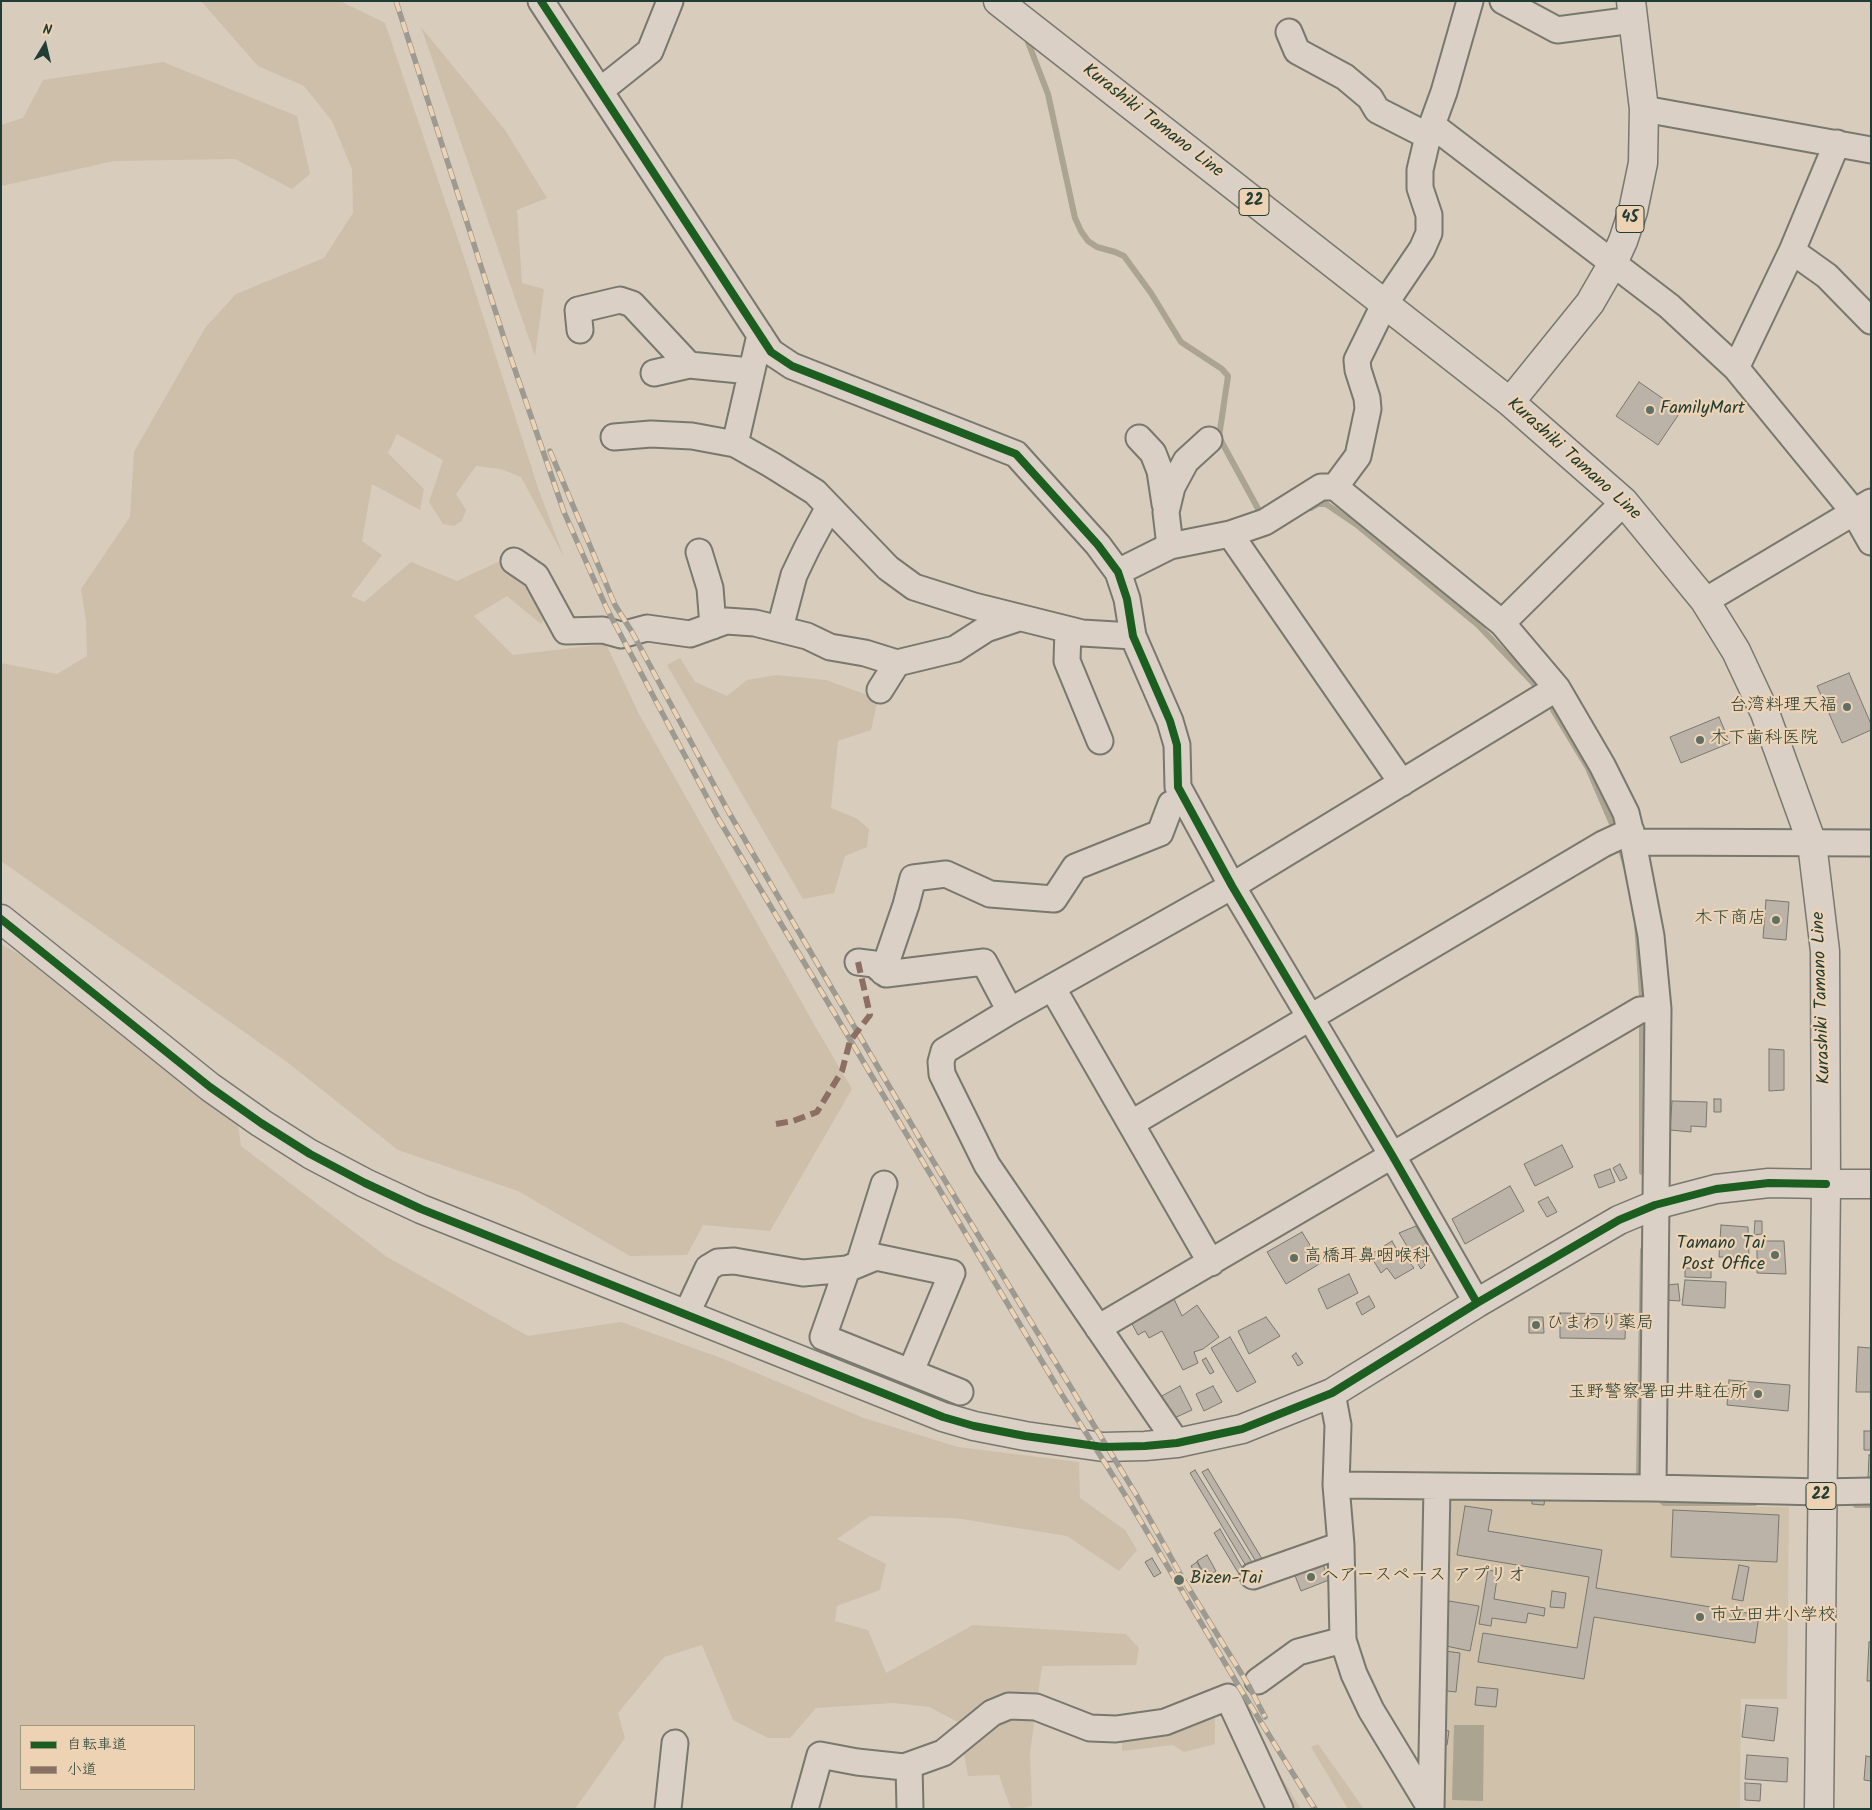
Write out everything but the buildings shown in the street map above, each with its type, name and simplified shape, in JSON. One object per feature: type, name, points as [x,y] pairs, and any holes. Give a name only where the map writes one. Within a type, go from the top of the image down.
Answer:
[{"type":"main road","name":"Kurashiki Tamano Line","points":[[1011,4],[1384,305],[1510,402],[1624,502],[1705,601],[1736,651],[1765,713],[1812,843],[1825,951],[1826,1184],[1818,1809]]},
{"type":"main road","name":"45","points":[[1510,402],[1590,303],[1613,263],[1623,241],[1643,163],[1644,109],[1632,11]]},
{"type":"main road","points":[[1,919],[210,1088],[261,1124],[310,1154],[365,1183],[421,1208],[943,1417],[974,1426],[1025,1436],[1103,1447],[1177,1443],[1242,1428],[1332,1393],[1477,1303],[1619,1220],[1655,1205],[1716,1189],[1769,1183],[1871,1184]]},
{"type":"street","points":[[541,1],[771,352],[792,366],[1016,454],[1098,545],[1118,572],[1127,599],[1133,636],[1170,721],[1177,746],[1178,787],[1232,886],[1392,1155],[1477,1303]]},
{"type":"street","points":[[601,90],[650,51],[670,1]]},
{"type":"street","points":[[1334,487],[1358,456],[1368,410],[1367,398],[1358,370],[1357,360],[1384,305],[1422,249],[1429,233],[1429,215],[1420,188],[1420,170],[1430,130],[1444,92],[1470,1]]},
{"type":"street","points":[[1503,1],[1557,30],[1632,11]]},
{"type":"street","points":[[1288,32],[1298,51],[1345,77],[1370,98],[1377,110],[1430,130],[1669,306],[1736,368],[1863,507],[1871,542]]},
{"type":"street","points":[[1644,109],[1871,150]]},
{"type":"street","points":[[1736,368],[1792,251],[1837,144]]},
{"type":"street","points":[[1792,251],[1827,276],[1871,321]]},
{"type":"street","points":[[580,330],[578,310],[620,300],[632,304],[689,365]]},
{"type":"street","points":[[734,444],[760,335]]},
{"type":"street","points":[[654,373],[689,365],[750,371]]},
{"type":"street","points":[[614,437],[651,434],[692,436],[734,444],[815,492],[888,568],[914,587],[974,606],[1068,630],[1082,633],[1133,636]]},
{"type":"street","points":[[1139,438],[1153,453],[1160,471],[1170,546]]},
{"type":"street","points":[[1166,512],[1172,487],[1186,461],[1209,440]]},
{"type":"street","points":[[1118,572],[1170,546],[1230,534],[1265,522],[1321,487],[1334,487],[1502,623],[1557,688],[1602,765],[1626,814],[1632,836],[1651,936],[1658,1009],[1652,1486]]},
{"type":"street","points":[[1502,623],[1624,502]]},
{"type":"street","points":[[780,628],[794,575],[829,507]]},
{"type":"street","points":[[1705,601],[1863,507]]},
{"type":"street","points":[[1230,534],[1402,783]]},
{"type":"street","points":[[700,552],[710,588],[713,626]]},
{"type":"street","points":[[514,562],[536,576],[566,631],[603,630],[621,635],[648,628],[690,634],[726,621],[755,623],[807,636],[830,647],[865,653],[897,664],[955,649],[986,629],[1019,618]]},
{"type":"street","points":[[1068,630],[1067,661],[1100,741]]},
{"type":"street","points":[[880,690],[897,664]]},
{"type":"street","points":[[1177,1443],[987,1165],[942,1074],[941,1062],[944,1051],[1010,1011],[1232,886],[1557,688]]},
{"type":"street","points":[[882,972],[906,905],[913,878],[946,874],[990,894],[1054,899],[1075,867],[1160,833],[1171,804],[1184,798]]},
{"type":"street","points":[[1132,1124],[1310,1016],[1603,844],[1632,836],[1812,843],[1871,843]]},
{"type":"street","points":[[858,962],[874,964],[886,974],[984,962],[1010,1011]]},
{"type":"street","points":[[1052,987],[1211,1263]]},
{"type":"street","points":[[1098,1328],[1640,1010],[1658,1009]]},
{"type":"street","points":[[884,1184],[853,1266],[823,1337],[960,1392]]},
{"type":"street","points":[[686,1315],[708,1268],[718,1262],[734,1261],[803,1273],[853,1266],[876,1257],[952,1273],[910,1371]]},
{"type":"street","points":[[1332,1393],[1338,1425],[1336,1485],[1341,1545],[1343,1640],[1354,1674],[1372,1710],[1431,1809]]},
{"type":"street","points":[[1336,1485],[1652,1486],[1821,1492],[1871,1491]]},
{"type":"street","points":[[1431,1809],[1437,1486]]},
{"type":"street","points":[[1253,1576],[1341,1545]]},
{"type":"street","points":[[1258,1681],[1298,1652],[1343,1640]]},
{"type":"street","points":[[805,1809],[820,1755],[857,1762],[904,1767],[943,1753],[992,1713],[1009,1706],[1036,1707],[1090,1728],[1116,1730],[1165,1722],[1228,1697],[1280,1809]]},
{"type":"street","points":[[668,1809],[675,1743]]},
{"type":"street","points":[[909,1766],[910,1809]]},
{"type":"shaded area","points":[[201,1],[340,1],[385,23],[466,263],[538,488],[564,557],[521,477],[501,469],[476,466],[456,494],[466,510],[462,521],[454,526],[443,524],[429,502],[443,460],[397,434],[388,453],[424,489],[420,510],[372,484],[362,541],[382,555],[351,596],[364,602],[411,562],[457,581],[498,562],[529,579],[546,616],[541,624],[507,596],[474,616],[513,655],[606,644],[639,714],[852,1089],[770,1231],[703,1225],[687,1255],[630,1256],[518,1191],[398,1150],[287,1062],[1,861],[1,663],[57,674],[87,656],[86,621],[81,589],[130,517],[134,452],[205,328],[236,294],[324,258],[353,213],[352,169],[332,121],[304,86],[258,66]]},
{"type":"shaded area","points":[[421,27],[505,130],[547,198],[517,210],[522,283],[544,289],[535,356]]},
{"type":"shaded area","points":[[163,62],[297,116],[310,174],[292,189],[235,159],[114,161],[1,186],[1,125],[23,118],[43,80]]},
{"type":"shaded area","points":[[680,658],[695,682],[727,696],[747,680],[776,675],[826,680],[878,699],[871,730],[838,741],[831,808],[856,818],[869,829],[867,847],[845,856],[834,893],[803,899],[667,665]]},
{"type":"shaded area","points":[[1,944],[47,969],[238,1124],[241,1146],[387,1257],[528,1336],[621,1322],[721,1358],[864,1418],[958,1447],[1079,1462],[1080,1498],[1125,1530],[1137,1550],[1119,1571],[1067,1536],[955,1518],[870,1516],[837,1539],[886,1564],[880,1590],[837,1606],[835,1621],[868,1630],[886,1673],[973,1625],[1126,1634],[1139,1648],[1136,1665],[1042,1666],[1030,1753],[1032,1806],[1011,1809],[999,1775],[968,1776],[958,1722],[929,1707],[893,1703],[816,1708],[790,1738],[768,1738],[733,1720],[702,1645],[664,1657],[618,1713],[625,1738],[575,1809],[1,1809]]},
{"type":"shaded area","points":[[1451,1493],[1652,1497],[1664,1506],[1789,1507],[1787,1699],[1741,1699],[1740,1809],[1439,1809],[1442,1503]]},
{"type":"shaded area","points":[[1215,1705],[1215,1744],[1184,1752],[1173,1745],[1122,1751],[1122,1735]]},
{"type":"shaded area","points":[[1454,1725],[1484,1725],[1483,1801],[1452,1800]]},
{"type":"shaded area","points":[[1253,1730],[1301,1809],[1287,1809]]},
{"type":"shaded area","points":[[1318,1744],[1364,1809],[1348,1809],[1311,1747]]},
{"type":"waterway","points":[[1028,42],[1048,94],[1075,218],[1081,231],[1088,241],[1097,247],[1124,256],[1151,293],[1181,342],[1222,369],[1228,376],[1219,437],[1262,516]]},
{"type":"waterway","points":[[1311,508],[1318,504],[1326,504],[1357,525],[1478,625],[1536,686]]},
{"type":"waterway","points":[[1553,710],[1588,768],[1616,833]]},
{"type":"waterway","points":[[1619,843],[1626,867]]},
{"type":"waterway","points":[[1637,923],[1642,996]]},
{"type":"waterway","points":[[1642,1024],[1642,1172]]},
{"type":"waterway","points":[[1643,1250],[1639,1474],[1645,1481]]},
{"type":"waterway","points":[[1656,1494],[1664,1503],[1755,1503]]},
{"type":"waterway","points":[[1856,1505],[1871,1505]]},
{"type":"railway","points":[[396,1],[504,338],[564,512],[607,609],[718,818],[1059,1390],[1127,1498],[1241,1690],[1315,1809]]},
{"type":"railway","points":[[550,451],[615,605],[632,632],[728,811],[930,1156],[1137,1496],[1183,1579],[1249,1686],[1265,1717]]},
{"type":"marked path","points":[[776,1124],[793,1121],[817,1112],[842,1071],[850,1041],[870,1015],[858,962]]},
{"type":"cycle path","points":[[541,1],[771,352],[792,366],[1016,454],[1098,545],[1118,572],[1127,599],[1133,636],[1170,721],[1177,745],[1178,787],[1232,886],[1392,1155],[1477,1303]]},
{"type":"cycle path","points":[[1,919],[210,1087],[261,1123],[310,1154],[365,1183],[421,1209],[943,1417],[974,1426],[1025,1436],[1103,1447],[1145,1446],[1177,1443],[1242,1429],[1332,1393],[1477,1303],[1619,1220],[1655,1205],[1716,1189],[1769,1183],[1826,1184]]},
{"type":"place","name":"FamilyMart","points":[[1650,410]]},
{"type":"place","name":"台湾料理天福","points":[[1847,707]]},
{"type":"place","name":"木下歯科医院","points":[[1700,740]]},
{"type":"place","name":"木下商店","points":[[1776,920]]},
{"type":"place","name":"Tamano Tai Post Office","points":[[1775,1255]]},
{"type":"place","name":"高橋耳鼻咽喉科","points":[[1294,1258]]},
{"type":"place","name":"ひまわり薬局","points":[[1536,1325]]},
{"type":"place","name":"玉野警察署田井駐在所","points":[[1758,1394]]},
{"type":"place","name":"ヘアースペース アプリオ","points":[[1311,1577]]},
{"type":"place","name":"Bizen-Tai","points":[[1179,1580]]},
{"type":"place","name":"市立田井小学校","points":[[1700,1617]]}]
